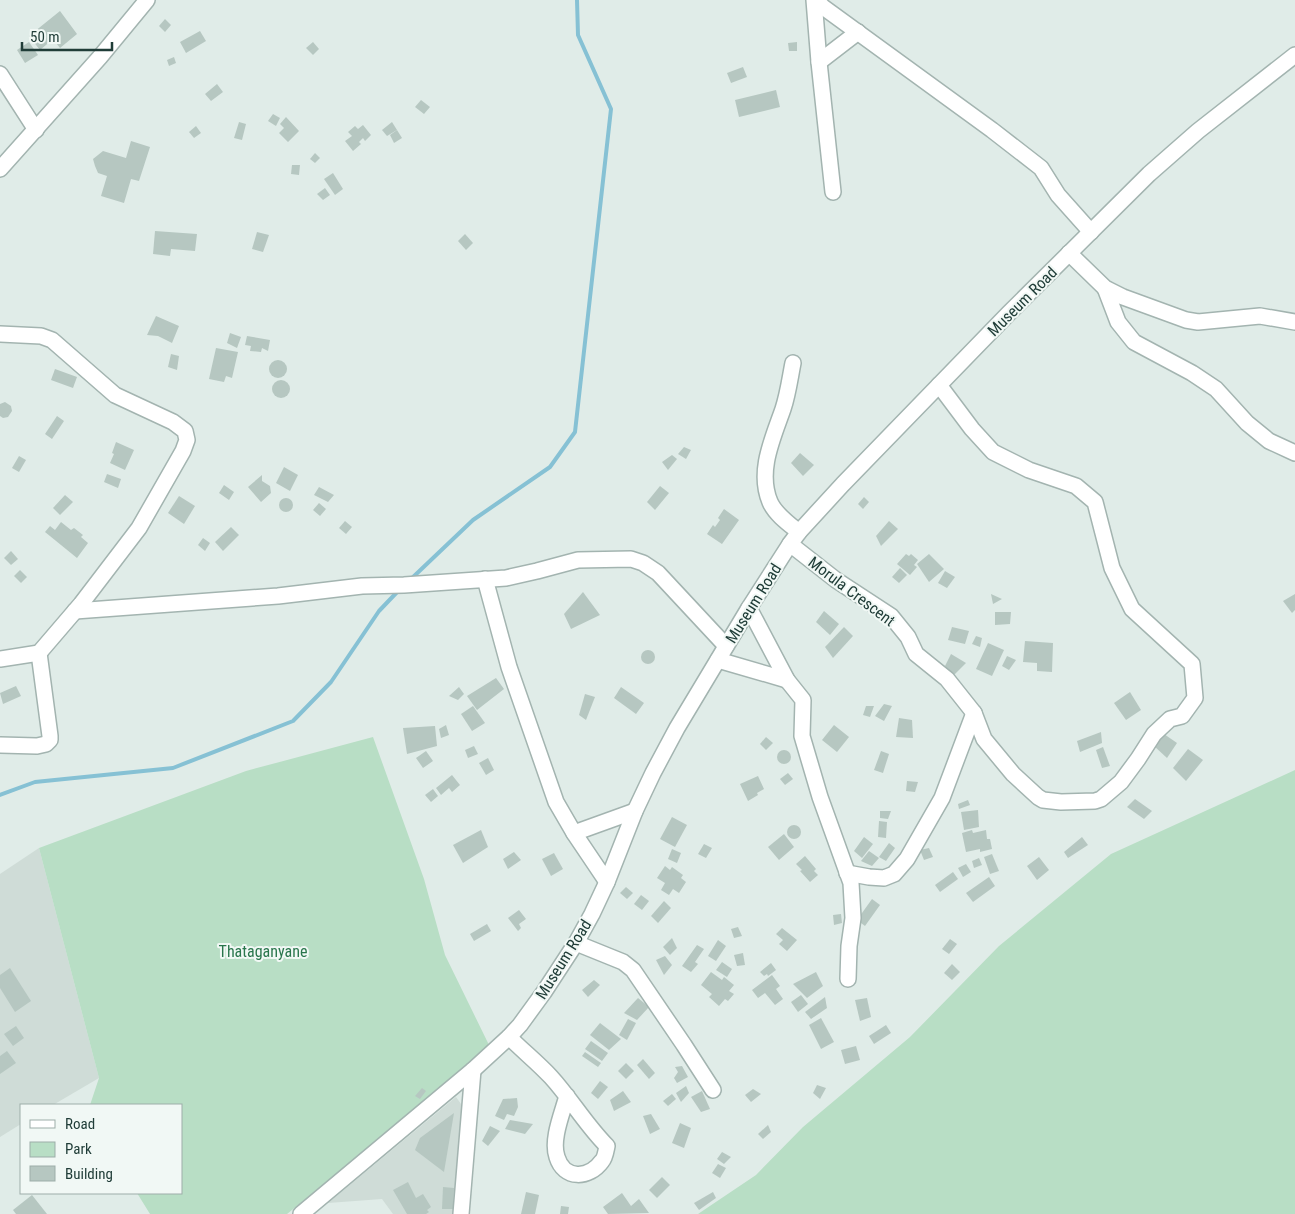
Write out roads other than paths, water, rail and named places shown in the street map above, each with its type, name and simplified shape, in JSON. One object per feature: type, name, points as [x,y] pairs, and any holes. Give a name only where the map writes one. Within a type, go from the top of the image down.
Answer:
[{"type":"street","points":[[0,169],[100,57],[147,0]]},
{"type":"street","points":[[815,0],[1041,168],[1058,195],[1091,232]]},
{"type":"street","points":[[815,0],[819,62],[833,192]]},
{"type":"street","points":[[819,62],[858,32]]},
{"type":"street","name":"Museum Road","points":[[301,1214],[473,1070],[520,1025],[576,943],[607,882],[653,773],[677,728],[749,608],[795,538],[843,484],[939,385],[1149,174],[1198,131],[1295,55]]},
{"type":"street","points":[[0,74],[36,130]]},
{"type":"street","points":[[1069,253],[1105,288],[1123,297],[1186,320],[1198,322],[1260,316],[1295,322]]},
{"type":"street","points":[[1105,288],[1118,322],[1134,342],[1192,373],[1216,389],[1247,423],[1269,441],[1295,453]]},
{"type":"street","points":[[0,334],[41,336],[52,340],[115,395],[173,422],[186,431],[187,440],[183,451],[139,528],[75,611],[39,653],[0,659]]},
{"type":"street","name":"Morula Crescent","points":[[794,364],[784,407],[771,442],[766,464],[766,490],[770,504],[783,519],[795,538],[836,580],[891,616],[908,637],[916,654],[947,679],[974,714],[984,739],[1013,774],[1038,797],[1043,800],[1061,802],[1095,801],[1101,799],[1121,782],[1154,734],[1170,719],[1182,716],[1195,698],[1192,664],[1132,609],[1112,568],[1095,502],[1076,486],[1029,470],[993,452],[972,429],[939,385]]},
{"type":"street","points":[[75,611],[278,596],[362,586],[404,586],[506,578],[578,560],[631,559],[643,563],[658,573],[726,646]]},
{"type":"street","points":[[485,579],[509,667],[556,802],[607,882]]},
{"type":"street","points":[[749,608],[787,680],[803,700],[802,736],[820,797],[851,883],[853,918],[849,946],[848,979]]},
{"type":"street","points":[[0,745],[37,746],[46,744],[50,740],[39,653]]},
{"type":"street","points":[[718,660],[787,680]]},
{"type":"street","points":[[847,873],[884,878],[894,874],[907,860],[942,798],[974,714]]},
{"type":"street","points":[[574,833],[636,811]]},
{"type":"street","points":[[576,943],[624,962],[633,970],[713,1090]]},
{"type":"street","points":[[508,1038],[551,1077],[567,1096],[594,1132],[607,1146],[604,1160],[590,1172],[576,1175],[563,1170],[556,1157],[554,1140],[567,1096]]},
{"type":"street","points":[[461,1214],[473,1070]]},
{"type":"waterway","points":[[411,579],[473,520],[550,467],[575,432],[611,109],[578,35],[577,0]]},
{"type":"waterway","points":[[0,795],[35,782],[173,768],[293,721],[331,682],[379,611],[400,589]]},
{"type":"park label","name":"Thataganyane","points":[[263,951]]}]
